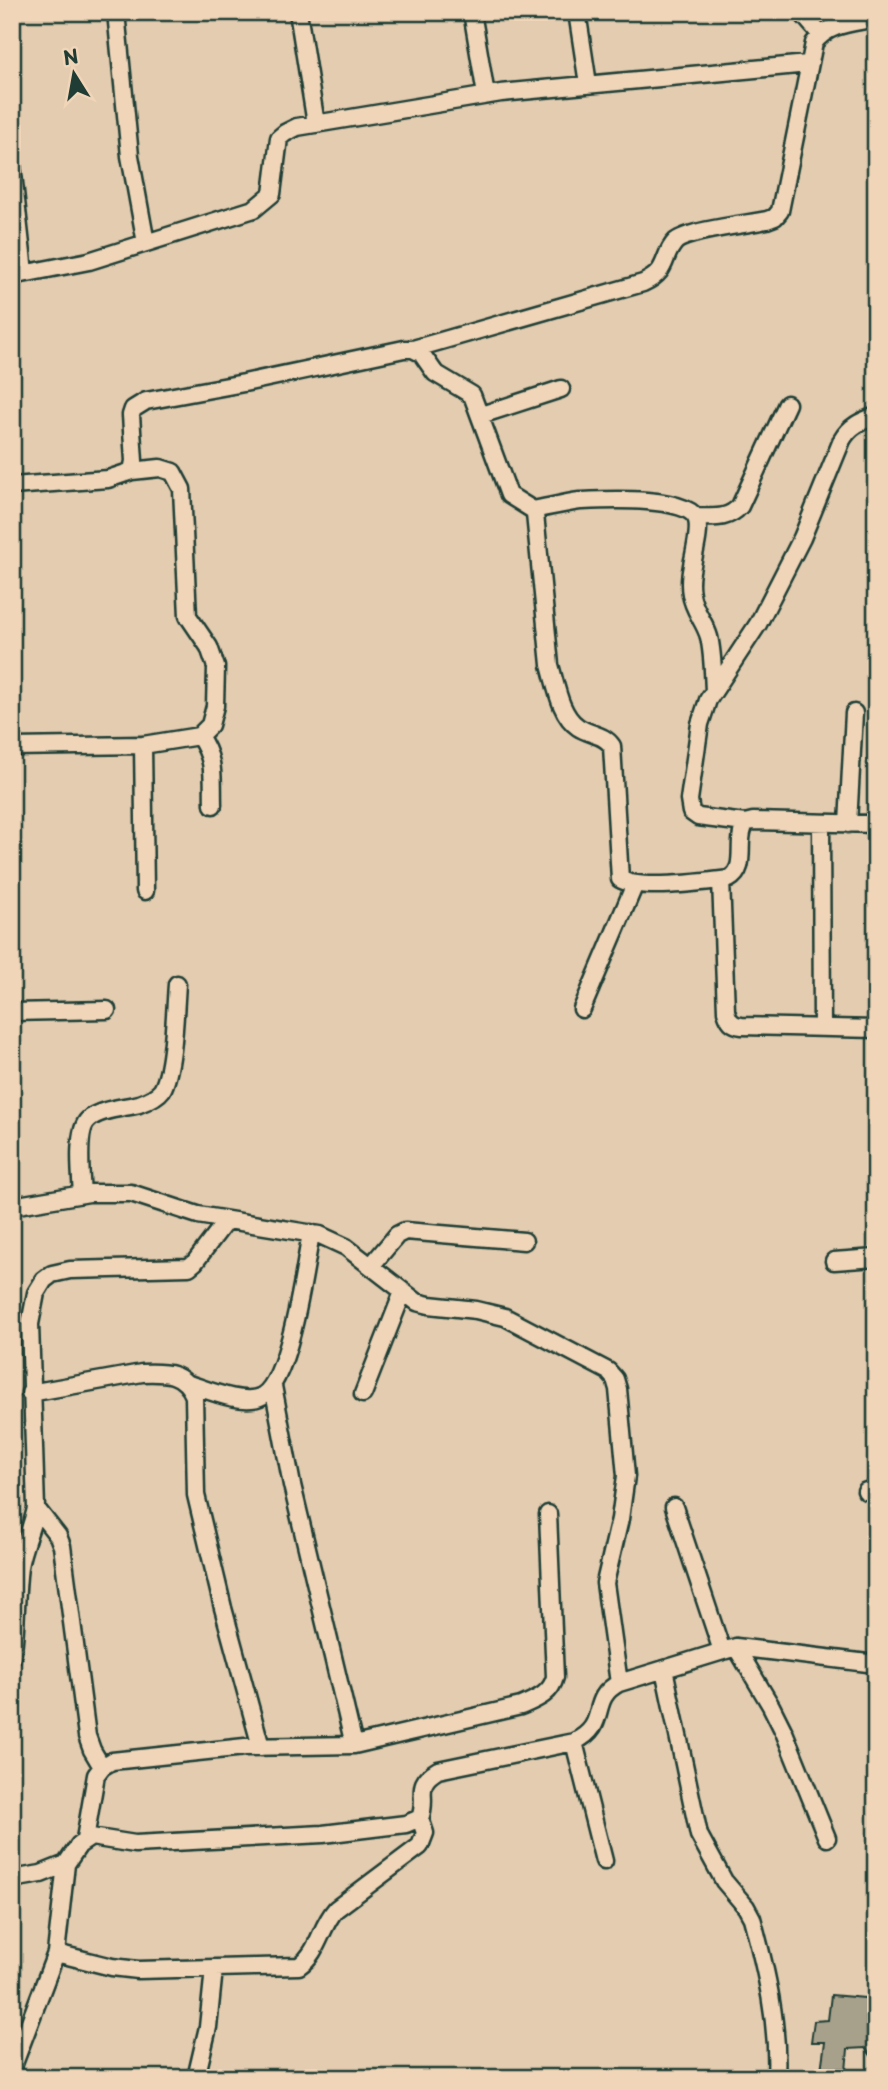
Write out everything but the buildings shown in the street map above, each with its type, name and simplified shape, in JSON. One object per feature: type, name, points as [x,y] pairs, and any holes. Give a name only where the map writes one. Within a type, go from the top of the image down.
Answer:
[{"type":"street","points":[[116,12],[130,156],[146,243]]},
{"type":"street","points":[[298,12],[316,124]]},
{"type":"street","points":[[472,12],[486,95]]},
{"type":"street","points":[[577,12],[588,84]]},
{"type":"street","points":[[801,12],[820,34]]},
{"type":"street","points":[[132,471],[134,461],[131,415],[133,410],[146,401],[413,349],[643,283],[662,270],[677,240],[690,234],[775,217],[780,211],[814,43],[820,34],[831,28],[876,18]]},
{"type":"street","points":[[12,165],[18,274],[89,261],[254,209],[272,194],[279,138],[285,132],[298,127],[486,95],[808,64]]},
{"type":"street","points":[[413,349],[421,353],[435,373],[472,395],[507,490],[525,505],[555,683],[569,720],[579,728],[607,739],[612,746],[620,879],[635,884],[721,880],[736,876],[740,867],[741,834],[745,823]]},
{"type":"street","points":[[481,415],[561,388]]},
{"type":"street","points":[[696,517],[724,517],[733,514],[740,506],[787,404]]},
{"type":"street","points":[[876,415],[848,430],[802,538],[758,624],[708,700],[700,724],[692,768],[689,809],[698,817],[745,823],[763,820],[876,824]]},
{"type":"street","points":[[12,485],[108,478],[132,471],[160,468],[173,472],[182,489],[188,616],[209,647],[216,667],[217,682],[210,725],[199,736],[143,745],[12,747]]},
{"type":"street","points":[[525,505],[637,501],[663,502],[690,510],[696,517],[698,527],[689,579],[694,609],[709,638],[714,691]]},
{"type":"street","points":[[848,824],[854,713]]},
{"type":"street","points":[[199,736],[209,751],[212,764],[213,805]]},
{"type":"street","points":[[143,745],[145,891]]},
{"type":"street","points":[[821,823],[822,1028]]},
{"type":"street","points":[[721,880],[726,1011],[734,1025],[876,1029]]},
{"type":"street","points":[[582,1009],[635,884]]},
{"type":"street","points":[[82,1194],[81,1142],[88,1120],[151,1099],[161,1091],[170,1053],[177,984]]},
{"type":"street","points":[[12,1012],[107,1010]]},
{"type":"street","points":[[12,1206],[82,1194],[131,1193],[198,1215],[311,1233],[346,1247],[417,1302],[505,1317],[608,1371],[615,1379],[618,1389],[626,1476],[620,1519],[605,1583],[619,1683]]},
{"type":"street","points":[[12,1657],[17,1554],[31,1532],[36,1508],[30,1393],[30,1324],[36,1293],[44,1280],[52,1274],[70,1269],[189,1267],[226,1221]]},
{"type":"street","points":[[372,1266],[397,1235],[405,1231],[524,1241]]},
{"type":"street","points":[[30,1393],[151,1373],[178,1377],[189,1384],[224,1395],[249,1399],[261,1396],[273,1386],[288,1351],[311,1233]]},
{"type":"street","points":[[834,1261],[876,1258]]},
{"type":"street","points":[[363,1394],[403,1292]]},
{"type":"street","points":[[189,1384],[194,1396],[196,1495],[261,1747]]},
{"type":"street","points":[[273,1386],[292,1485],[354,1745]]},
{"type":"street","points":[[674,1507],[729,1649],[771,1706],[827,1838]]},
{"type":"street","points":[[36,1508],[58,1536],[62,1546],[88,1736],[92,1750],[102,1767]]},
{"type":"street","points":[[12,2069],[56,1953],[66,1864],[85,1839],[96,1775],[102,1767],[112,1761],[134,1758],[261,1747],[354,1745],[521,1706],[538,1699],[552,1687],[555,1676],[548,1514]]},
{"type":"street","points":[[56,1953],[112,1967],[138,1970],[299,1966],[314,1952],[330,1916],[336,1909],[420,1846],[425,1832],[420,1818],[423,1811],[423,1784],[427,1776],[438,1770],[574,1742],[592,1730],[603,1697],[610,1688],[729,1649],[765,1649],[876,1664]]},
{"type":"street","points":[[664,1669],[699,1835],[724,1881],[752,1918],[775,2021],[776,2078]]},
{"type":"street","points":[[574,1742],[604,1861]]},
{"type":"street","points":[[85,1839],[99,1837],[135,1844],[323,1834],[406,1824],[420,1818]]},
{"type":"street","points":[[12,1879],[41,1874],[66,1864]]},
{"type":"street","points":[[196,2078],[208,2027],[214,1969]]}]
